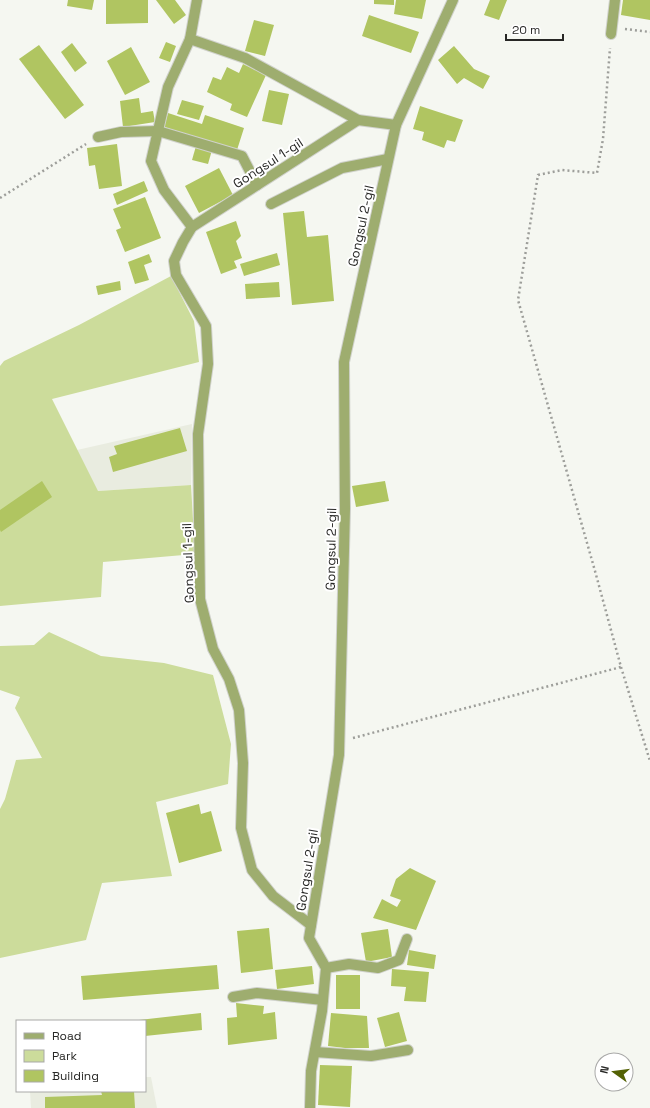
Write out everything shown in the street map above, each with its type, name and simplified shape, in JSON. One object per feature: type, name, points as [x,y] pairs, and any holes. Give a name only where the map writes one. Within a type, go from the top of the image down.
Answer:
[{"type":"street","points":[[192,227],[164,190],[151,161],[168,87],[190,39],[197,0]]},
{"type":"street","name":"Gongsul 2-gil","points":[[326,968],[308,938],[339,755],[345,510],[344,362],[396,125],[453,0]]},
{"type":"street","points":[[611,34],[614,0]]},
{"type":"street","points":[[190,39],[245,58],[358,120],[396,125]]},
{"type":"street","name":"Gongsul 1-gil","points":[[311,925],[273,896],[252,870],[241,828],[243,763],[239,710],[229,679],[213,648],[200,599],[198,434],[208,364],[206,326],[176,275],[174,261],[182,242],[192,227],[358,120]]},
{"type":"street","points":[[98,137],[121,132],[158,131],[242,156],[258,185]]},
{"type":"street","points":[[271,204],[342,168],[388,159]]},
{"type":"street","points":[[310,1108],[311,1071],[323,1000],[326,968],[349,964],[378,968],[399,960],[407,939]]},
{"type":"street","points":[[233,997],[257,994],[323,1000]]},
{"type":"street","points":[[315,1052],[371,1056],[408,1050]]},
{"type":"path","points":[[650,32],[621,28],[611,34],[603,139],[597,173],[562,170],[538,175],[518,300],[621,667],[650,761]]},
{"type":"path","points":[[0,198],[98,137]]},
{"type":"path","points":[[339,742],[621,667]]},
{"type":"shaded area","points":[[192,424],[191,485],[97,491],[77,450]]},
{"type":"shaded area","points":[[146,1077],[151,1077],[157,1108],[31,1108],[30,1092],[146,1092]]},
{"type":"green space","points":[[171,276],[194,321],[199,362],[52,399],[98,491],[191,485],[195,554],[103,562],[101,597],[0,606],[0,366],[4,361],[79,325]]},
{"type":"green space","points":[[49,632],[101,656],[164,663],[213,675],[231,744],[228,784],[156,802],[172,876],[102,883],[86,940],[0,958],[0,809],[5,799],[16,760],[42,758],[15,708],[20,697],[0,690],[0,646],[34,645]]},
{"type":"building","points":[[68,0],[94,0],[92,10],[67,6]]},
{"type":"building","points":[[106,0],[148,0],[148,23],[106,24]]},
{"type":"building","points":[[156,0],[175,0],[186,15],[174,24]]},
{"type":"building","points":[[374,0],[394,0],[394,5],[374,4]]},
{"type":"building","points":[[396,0],[426,0],[422,19],[394,14]]},
{"type":"building","points":[[490,0],[507,0],[499,20],[484,15]]},
{"type":"building","points":[[623,0],[650,0],[650,20],[621,15]]},
{"type":"building","points":[[369,15],[419,32],[411,53],[362,36]]},
{"type":"building","points":[[254,20],[274,25],[265,56],[245,51]]},
{"type":"building","points":[[166,42],[176,46],[170,62],[159,58]]},
{"type":"building","points":[[72,43],[87,63],[75,72],[61,52]]},
{"type":"building","points":[[39,45],[84,105],[65,119],[19,59]]},
{"type":"building","points":[[454,46],[474,69],[490,76],[483,89],[464,78],[457,84],[438,60]]},
{"type":"building","points":[[131,47],[150,82],[125,95],[107,61]]},
{"type":"building","points":[[243,64],[266,75],[247,117],[230,110],[232,104],[207,92],[213,77],[221,80],[227,67],[239,73]]},
{"type":"building","points":[[269,90],[289,94],[282,125],[262,121]]},
{"type":"building","points":[[139,98],[141,113],[153,111],[155,122],[123,127],[120,101]]},
{"type":"building","points":[[182,100],[204,106],[199,120],[177,114]]},
{"type":"building","points":[[420,106],[463,120],[455,142],[447,140],[444,148],[422,140],[424,132],[413,129]]},
{"type":"building","points":[[168,113],[202,124],[205,115],[244,128],[237,150],[164,127]]},
{"type":"building","points":[[117,144],[122,186],[99,189],[95,165],[89,166],[87,148]]},
{"type":"building","points":[[196,146],[212,150],[208,164],[192,160]]},
{"type":"building","points":[[219,168],[233,195],[199,213],[185,186]]},
{"type":"building","points":[[144,181],[148,191],[117,205],[113,194]]},
{"type":"building","points":[[145,197],[161,238],[125,252],[116,230],[121,228],[113,209]]},
{"type":"building","points":[[304,211],[307,237],[328,235],[334,301],[292,305],[283,213]]},
{"type":"building","points":[[236,221],[241,236],[236,241],[242,258],[234,261],[237,268],[221,274],[206,232]]},
{"type":"building","points":[[277,253],[280,265],[244,276],[240,264]]},
{"type":"building","points":[[149,254],[152,262],[144,265],[149,280],[135,284],[128,262]]},
{"type":"building","points":[[120,281],[121,290],[98,295],[96,286]]},
{"type":"building","points":[[279,282],[280,297],[246,299],[245,284]]},
{"type":"building","points":[[180,428],[187,451],[113,472],[109,457],[117,454],[114,446]]},
{"type":"building","points":[[42,481],[52,497],[1,532],[0,510]]},
{"type":"building","points":[[385,481],[389,501],[356,507],[352,486]]},
{"type":"building","points":[[199,804],[201,814],[211,811],[222,851],[179,863],[166,813]]},
{"type":"building","points":[[410,868],[436,881],[416,930],[373,918],[382,899],[397,907],[401,900],[390,896],[396,879]]},
{"type":"building","points":[[269,928],[273,969],[241,973],[237,931]]},
{"type":"building","points":[[388,929],[392,957],[366,962],[361,933]]},
{"type":"building","points":[[409,950],[436,955],[434,969],[407,965]]},
{"type":"building","points":[[217,965],[219,989],[83,1000],[81,976]]},
{"type":"building","points":[[312,966],[314,984],[277,989],[275,970]]},
{"type":"building","points":[[392,969],[429,972],[426,1002],[404,1001],[406,987],[391,986]]},
{"type":"building","points":[[336,975],[360,975],[360,1009],[336,1009]]},
{"type":"building","points":[[236,1003],[264,1006],[263,1014],[275,1012],[277,1039],[228,1045],[227,1018],[237,1017]]},
{"type":"building","points":[[399,1012],[407,1041],[385,1047],[377,1018]]},
{"type":"building","points":[[201,1013],[202,1030],[146,1036],[146,1020],[139,1020]]},
{"type":"building","points":[[331,1013],[367,1016],[369,1048],[328,1046]]},
{"type":"building","points":[[320,1065],[352,1066],[350,1107],[318,1105]]},
{"type":"building","points":[[101,1092],[134,1092],[135,1108],[45,1108],[45,1097],[102,1095]]}]
